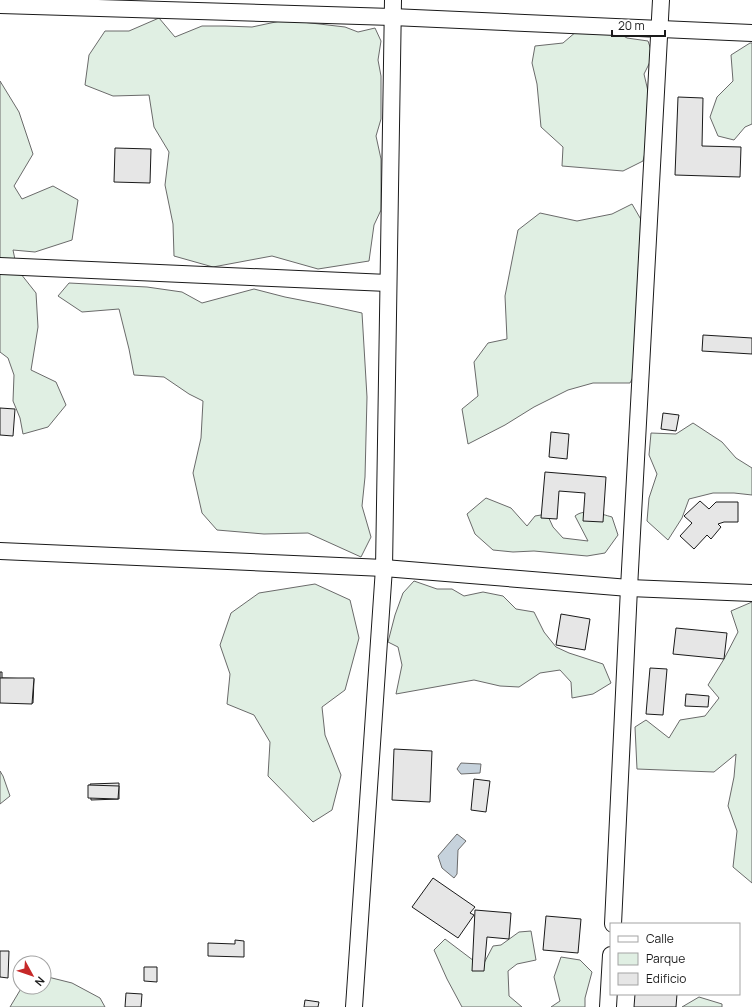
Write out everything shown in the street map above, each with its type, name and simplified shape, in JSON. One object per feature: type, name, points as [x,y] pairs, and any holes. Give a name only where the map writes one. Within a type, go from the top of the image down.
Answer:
[{"type":"street","points":[[354,1007],[384,568],[393,0]]},
{"type":"street","points":[[612,923],[661,0]]},
{"type":"street","points":[[0,5],[392,17],[752,33]]},
{"type":"street","points":[[0,266],[388,283]]},
{"type":"street","points":[[0,551],[384,568],[630,588],[752,593]]},
{"type":"street","points":[[608,1007],[610,972]]},
{"type":"green space","points":[[159,18],[175,37],[202,26],[252,27],[285,20],[345,27],[358,32],[375,28],[381,41],[378,60],[381,76],[381,119],[376,136],[381,159],[381,210],[374,225],[369,261],[318,269],[272,256],[213,267],[174,256],[173,224],[165,185],[169,152],[154,127],[149,95],[113,96],[85,85],[89,55],[105,31],[129,31]]},
{"type":"green space","points":[[584,25],[620,34],[627,38],[648,41],[653,56],[644,74],[654,117],[643,161],[623,171],[562,166],[563,147],[541,127],[537,84],[532,63],[535,46],[563,43]]},
{"type":"green space","points":[[752,43],[752,124],[745,127],[734,140],[718,136],[710,117],[717,97],[733,81],[731,55]]},
{"type":"green space","points":[[0,81],[19,112],[33,154],[14,186],[22,199],[53,186],[78,200],[72,240],[35,252],[13,250],[17,269],[36,293],[38,327],[31,370],[56,382],[66,405],[48,427],[23,434],[20,418],[13,401],[14,375],[8,358],[0,352]]},
{"type":"green space","points":[[632,204],[643,223],[644,356],[630,383],[593,383],[568,390],[468,444],[462,409],[478,396],[474,362],[488,343],[507,339],[505,296],[518,230],[540,213],[577,221],[612,214]]},
{"type":"green space","points":[[69,283],[147,287],[182,292],[202,303],[254,289],[362,313],[367,397],[365,477],[362,506],[371,537],[361,557],[308,533],[264,534],[217,530],[202,513],[193,473],[201,438],[203,401],[189,394],[164,377],[134,375],[119,309],[82,312],[58,296]]},
{"type":"green space","points":[[693,423],[722,442],[736,458],[752,468],[752,495],[713,493],[689,499],[682,518],[668,540],[647,521],[649,498],[657,474],[649,455],[651,433],[676,434]]},
{"type":"green space","points":[[486,498],[511,508],[527,526],[535,516],[547,514],[553,527],[563,538],[588,541],[575,516],[583,512],[598,513],[612,517],[618,535],[605,553],[587,556],[534,551],[513,552],[493,550],[475,534],[467,514]]},
{"type":"green space","points":[[414,581],[437,589],[452,589],[464,596],[483,592],[503,596],[516,609],[534,612],[544,632],[556,647],[569,653],[603,664],[611,683],[593,694],[572,698],[571,682],[560,670],[540,673],[519,687],[500,686],[474,680],[396,694],[402,665],[398,647],[388,642],[395,615],[403,593]]},
{"type":"green space","points":[[315,584],[350,600],[359,638],[345,690],[322,707],[325,735],[341,775],[332,810],[313,822],[268,776],[270,742],[254,715],[227,704],[230,674],[220,645],[231,613],[259,593]]},
{"type":"green space","points":[[752,602],[752,883],[733,867],[737,831],[728,806],[734,777],[736,754],[714,772],[637,769],[635,727],[646,720],[669,738],[680,720],[705,716],[719,698],[708,685],[738,632],[731,611]]},
{"type":"green space","points":[[0,771],[10,796],[0,804]]},
{"type":"green space","points":[[531,931],[536,960],[517,964],[508,971],[509,996],[522,1007],[462,1007],[434,950],[445,939],[482,967],[493,946],[501,945],[519,932]]},
{"type":"green space","points":[[561,957],[580,960],[592,972],[585,998],[585,1007],[551,1007],[560,1001],[554,977]]},
{"type":"green space","points":[[52,978],[72,983],[100,998],[105,1007],[10,1007],[17,995],[52,995]]},
{"type":"green space","points":[[699,997],[722,1004],[722,1007],[682,1007]]},
{"type":"shaded area","points":[[461,763],[481,764],[480,773],[461,774],[457,769]]},
{"type":"shaded area","points":[[457,834],[466,841],[458,850],[457,874],[454,878],[442,868],[438,856]]},
{"type":"building","points":[[678,97],[703,98],[702,146],[741,147],[740,177],[675,175]]},
{"type":"building","points":[[115,148],[151,149],[150,183],[114,182]]},
{"type":"building","points":[[703,335],[752,338],[752,354],[702,351]]},
{"type":"building","points":[[0,408],[15,409],[13,436],[0,435]]},
{"type":"building","points":[[663,413],[679,415],[676,431],[661,429]]},
{"type":"building","points":[[551,432],[569,434],[567,459],[549,457]]},
{"type":"building","points":[[545,472],[606,477],[603,522],[583,521],[585,493],[559,491],[557,519],[541,518]]},
{"type":"building","points":[[700,501],[709,509],[716,502],[738,502],[738,522],[724,522],[718,524],[721,527],[711,539],[707,535],[694,549],[680,536],[692,523],[684,516]]},
{"type":"building","points":[[561,614],[590,619],[585,650],[556,645]]},
{"type":"building","points":[[676,628],[727,633],[724,659],[673,654]]},
{"type":"building","points":[[650,668],[667,669],[663,715],[646,714]]},
{"type":"building","points":[[0,672],[2,672],[2,678],[34,679],[33,703],[0,702]]},
{"type":"building","points":[[0,678],[34,678],[32,704],[0,703]]},
{"type":"building","points":[[686,694],[709,696],[708,707],[685,706]]},
{"type":"building","points":[[394,749],[432,751],[430,802],[392,800]]},
{"type":"building","points":[[474,779],[490,781],[486,812],[471,810]]},
{"type":"building","points":[[119,783],[119,799],[91,800],[90,784]]},
{"type":"building","points":[[88,785],[119,786],[118,799],[88,798]]},
{"type":"building","points":[[433,878],[475,907],[470,913],[474,915],[458,938],[412,907]]},
{"type":"building","points":[[475,910],[511,913],[509,939],[487,937],[484,971],[472,971]]},
{"type":"building","points":[[546,916],[581,919],[578,953],[543,950]]},
{"type":"building","points":[[235,940],[244,941],[244,957],[208,956],[208,943],[235,944]]},
{"type":"building","points":[[0,951],[9,951],[8,978],[0,977]]},
{"type":"building","points":[[144,967],[157,967],[157,982],[144,981]]},
{"type":"building","points":[[126,993],[142,994],[141,1007],[125,1007]]},
{"type":"building","points":[[635,995],[677,995],[676,1007],[634,1007]]},
{"type":"building","points":[[305,1000],[319,1002],[318,1007],[304,1007]]}]
